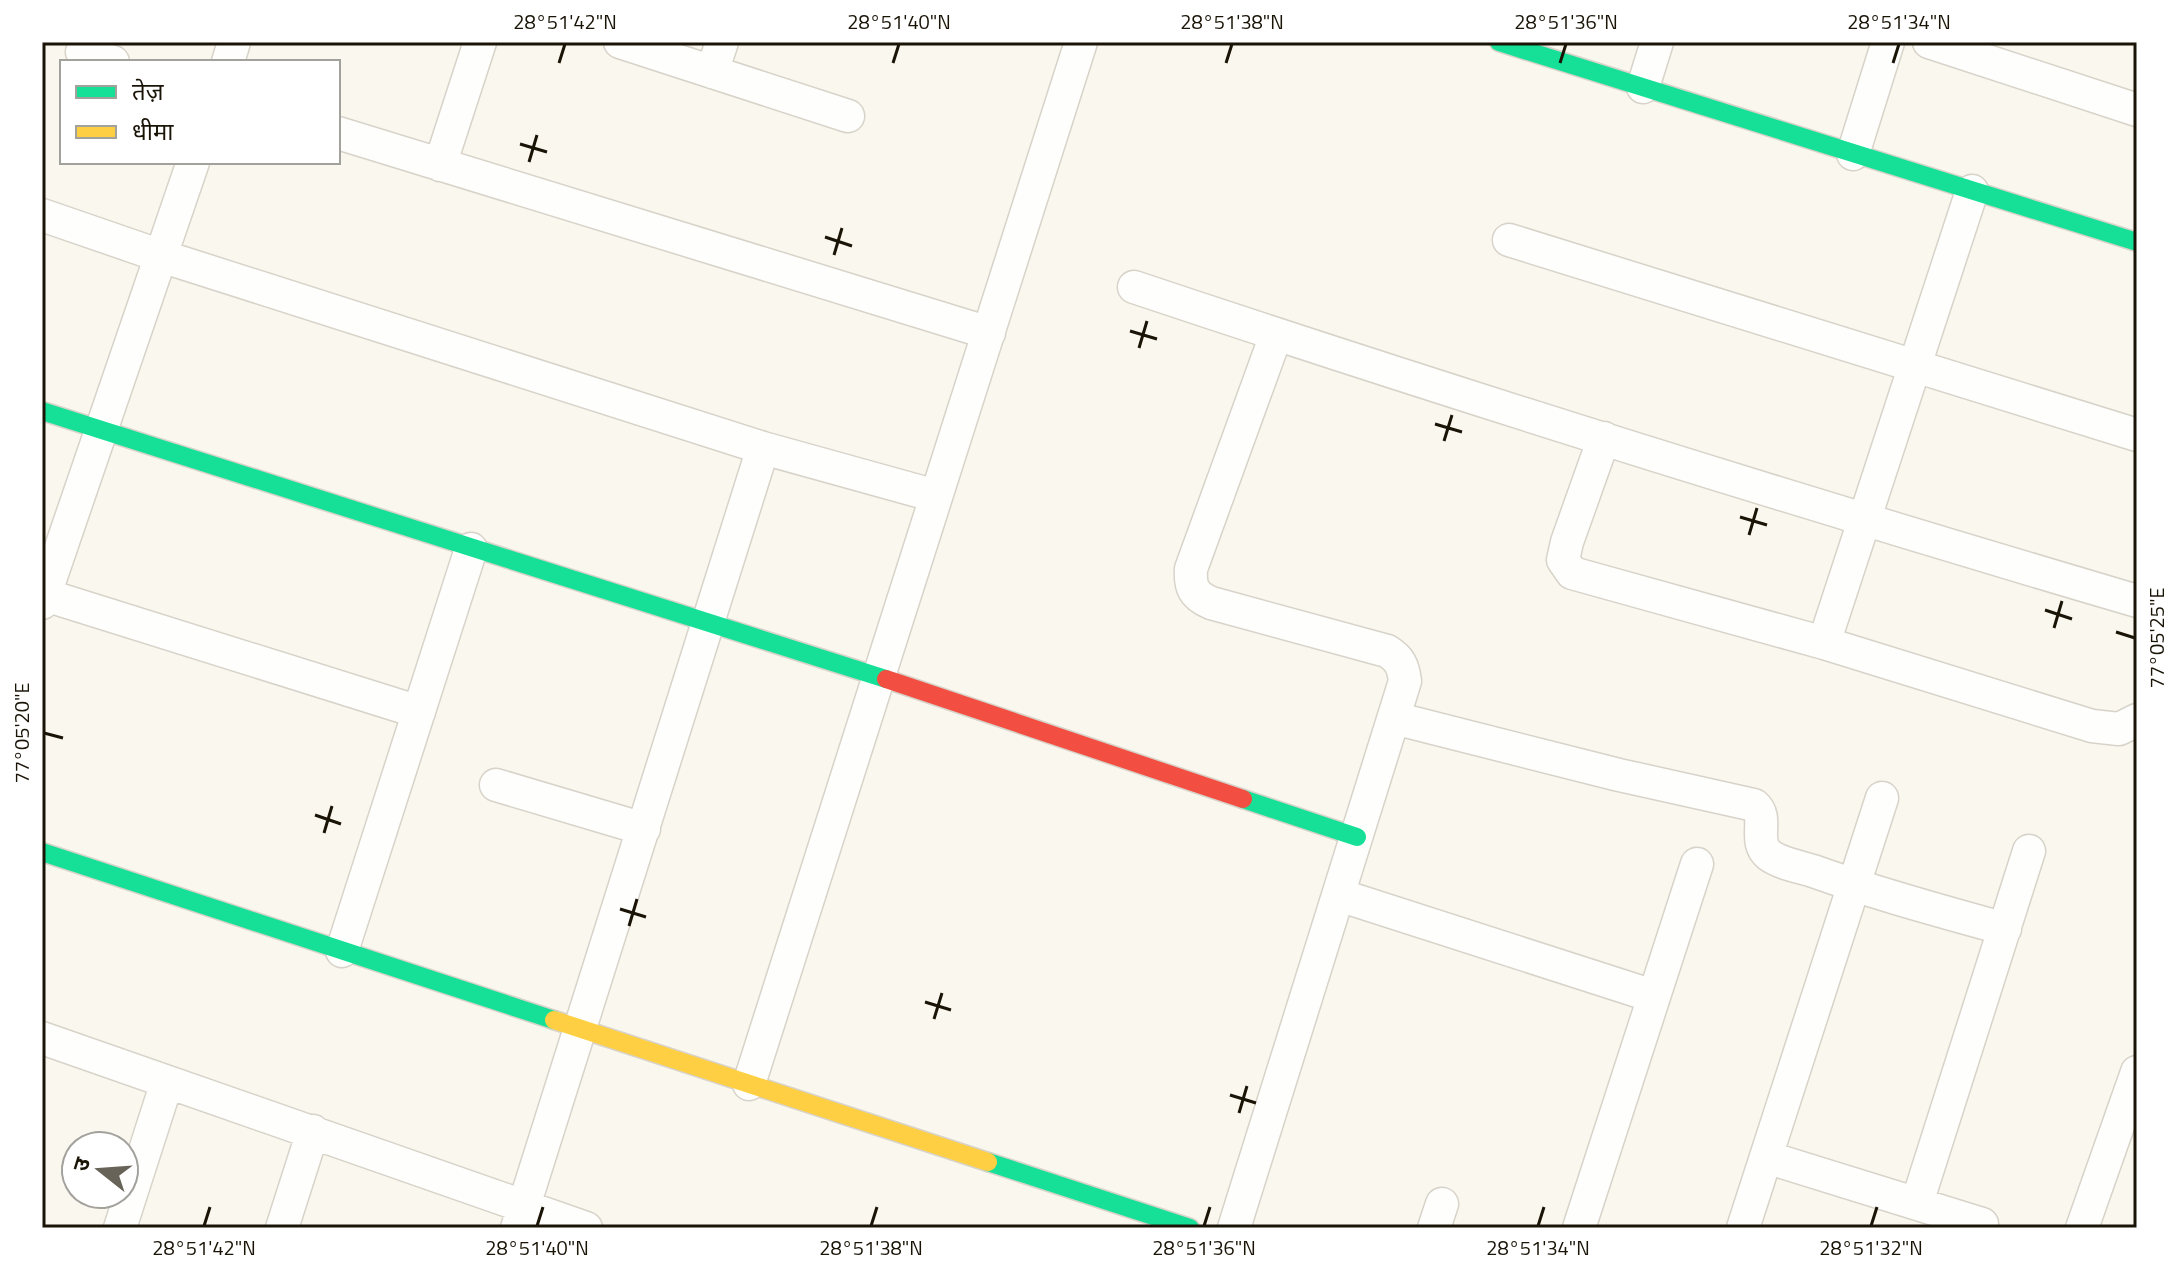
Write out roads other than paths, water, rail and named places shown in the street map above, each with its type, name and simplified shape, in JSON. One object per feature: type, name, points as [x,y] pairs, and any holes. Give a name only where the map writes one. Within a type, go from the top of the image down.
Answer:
[{"type":"street","points":[[440,165],[480,42]]},
{"type":"street","points":[[620,42],[848,116]]},
{"type":"street","points":[[712,72],[722,42]]},
{"type":"street","points":[[749,1084],[1081,42]]},
{"type":"street","points":[[1499,42],[2137,242]]},
{"type":"street","points":[[1643,87],[1657,42]]},
{"type":"street","points":[[1853,154],[1888,42]]},
{"type":"street","points":[[1929,42],[2137,110]]},
{"type":"street","points":[[82,52],[107,60]]},
{"type":"street","points":[[340,134],[989,333]]},
{"type":"street","points":[[192,164],[43,597],[419,712]]},
{"type":"street","points":[[1824,643],[1972,191]]},
{"type":"street","points":[[42,215],[161,256],[763,448],[936,496]]},
{"type":"street","points":[[1509,240],[2137,435]]},
{"type":"street","points":[[1134,287],[1276,335],[1866,521],[2137,601]]},
{"type":"street","points":[[1234,1228],[1405,681],[1403,667],[1387,651],[1211,603],[1197,597],[1190,585],[1191,569],[1276,335]]},
{"type":"street","points":[[42,411],[879,677],[1357,837]]},
{"type":"street","points":[[1604,438],[1567,542],[1563,560],[1572,573],[1824,643],[2092,726],[2119,729],[2137,720]]},
{"type":"street","points":[[521,1217],[763,448]]},
{"type":"street","points":[[342,951],[471,549]]},
{"type":"street","points":[[1394,718],[1619,775],[1754,805],[1762,816],[1760,840],[1769,855],[1853,886],[2005,929]]},
{"type":"street","points":[[496,785],[644,829]]},
{"type":"street","points":[[1743,1228],[1882,798]]},
{"type":"street","points":[[1917,1203],[2029,851]]},
{"type":"street","points":[[42,852],[1190,1228]]},
{"type":"street","points":[[1579,1228],[1697,864]]},
{"type":"street","points":[[1339,895],[1653,996]]},
{"type":"street","points":[[42,1038],[313,1131],[521,1217],[586,1228]]},
{"type":"street","points":[[2082,1228],[2137,1072]]},
{"type":"street","points":[[120,1228],[167,1082]]},
{"type":"street","points":[[282,1228],[313,1131]]},
{"type":"street","points":[[1766,1157],[1982,1224]]}]
